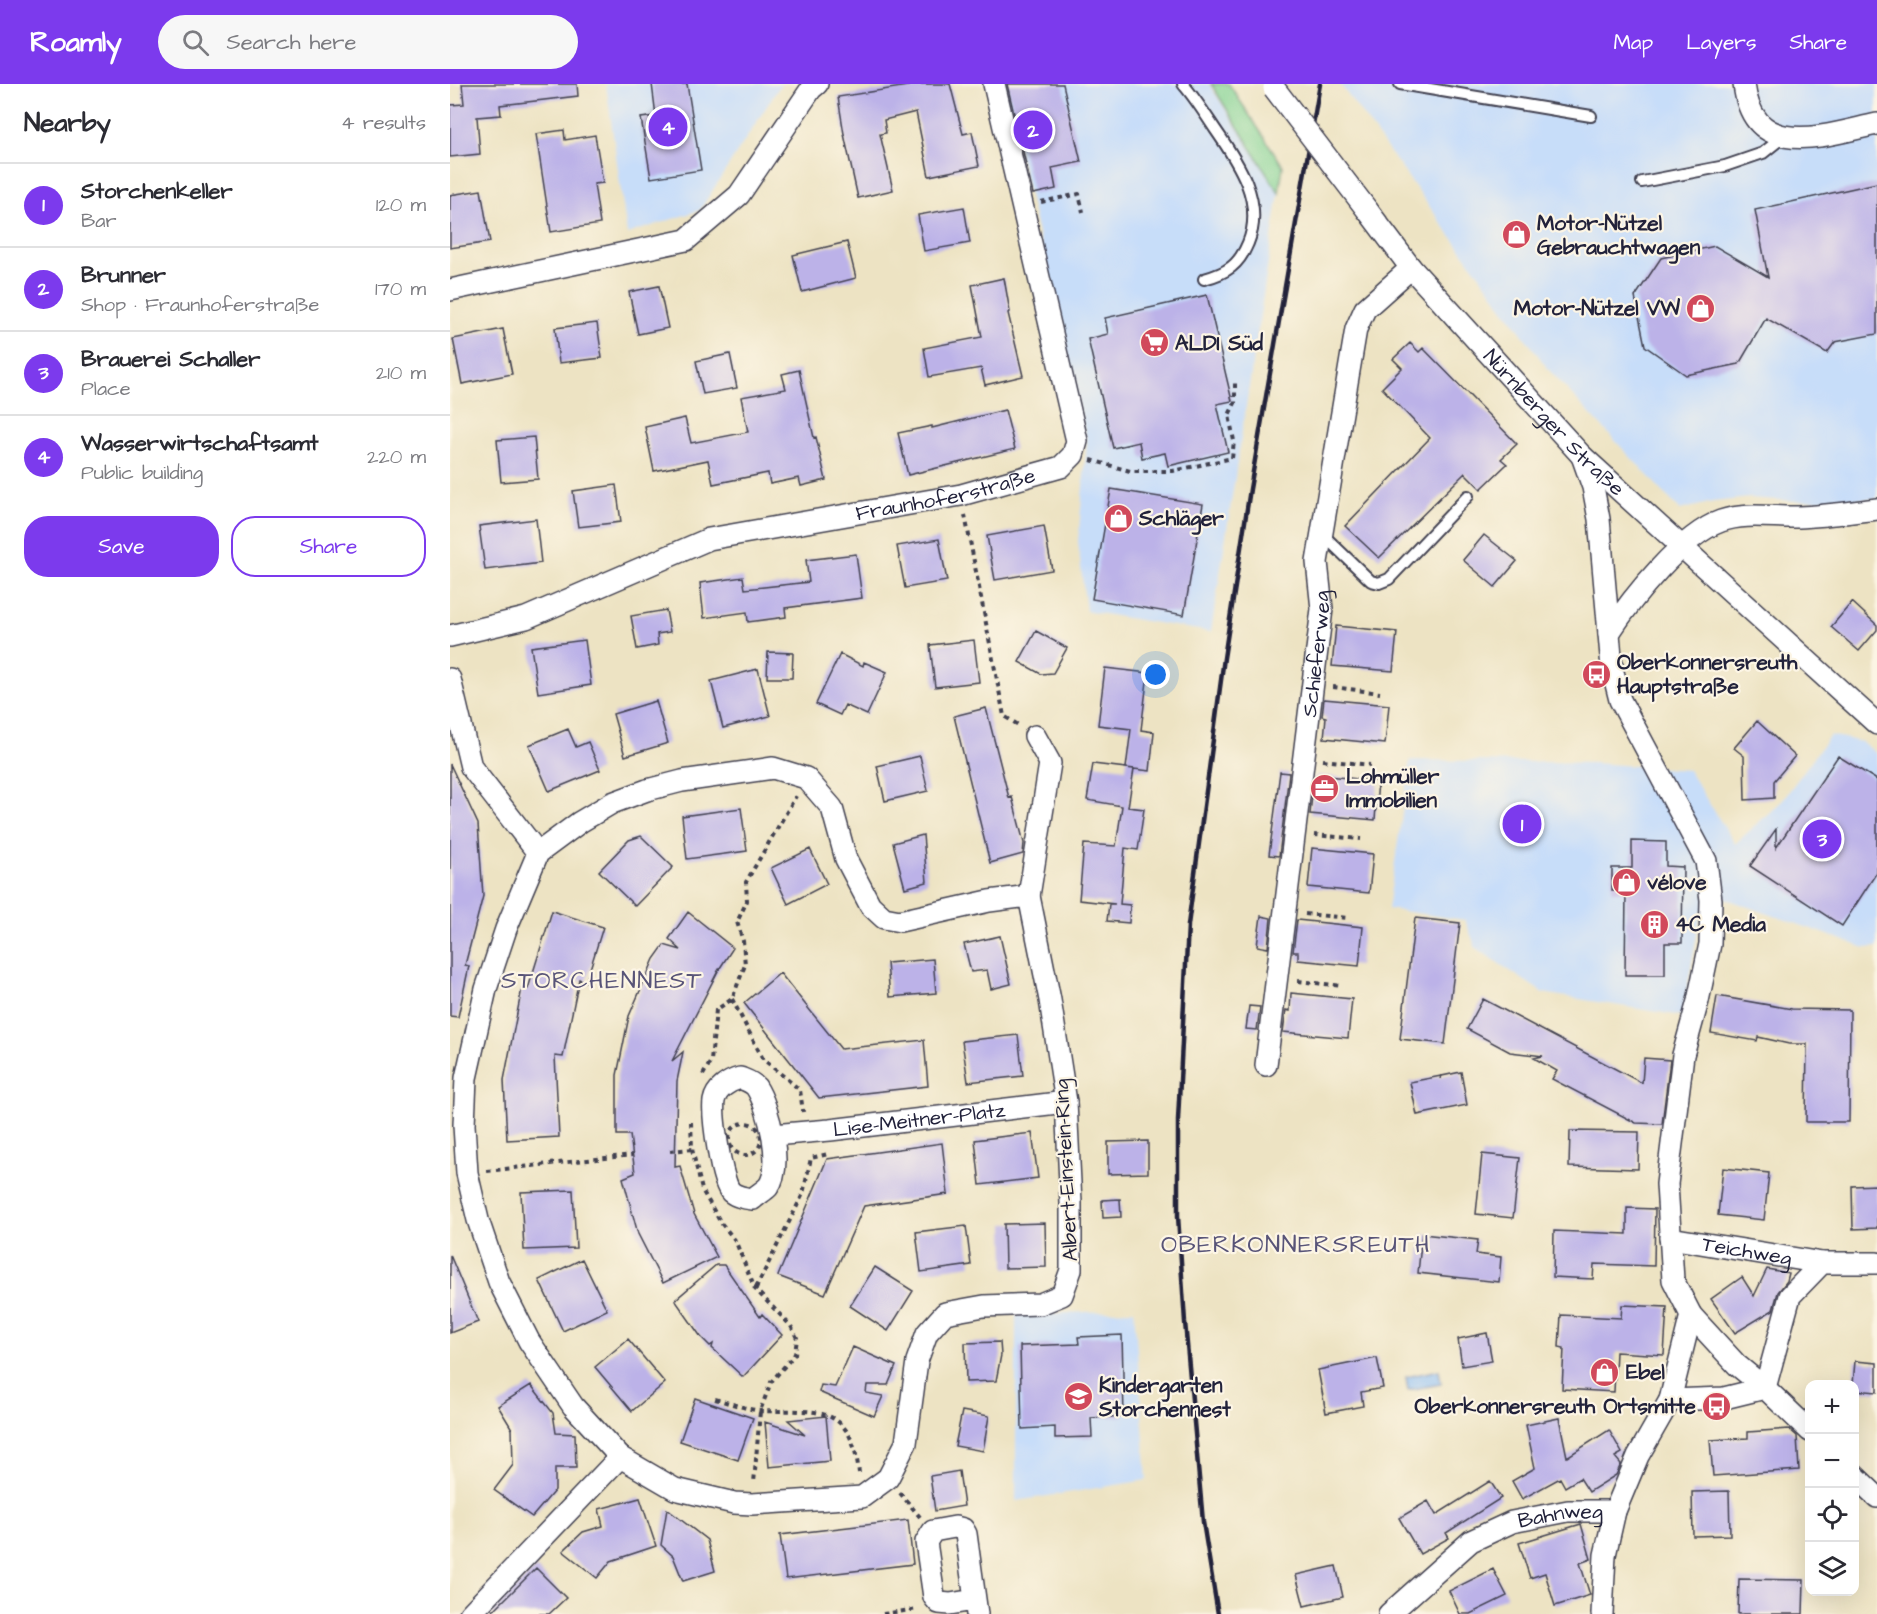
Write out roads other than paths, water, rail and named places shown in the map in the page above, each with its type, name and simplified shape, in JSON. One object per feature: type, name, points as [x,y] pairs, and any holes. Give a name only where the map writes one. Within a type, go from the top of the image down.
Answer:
[{"type":"street","points":[[450,290],[686,240],[739,195],[811,89],[817,84]]},
{"type":"street","name":"Fraunhoferstraße","points":[[450,636],[526,618],[708,538],[961,495],[1061,467],[1073,455],[1077,441],[994,84]]},
{"type":"street","points":[[1744,84],[1746,98],[1752,112],[1770,131],[1783,137],[1817,136],[1877,124]]},
{"type":"street","name":"Nürnberger Straße","points":[[1273,86],[1411,268],[1582,456],[1877,724]]},
{"type":"street","name":"Schieferweg","points":[[1266,1065],[1322,609],[1317,562],[1356,329],[1365,309],[1411,268]]},
{"type":"street","points":[[1582,456],[1593,487],[1599,519],[1612,668],[1620,700],[1706,861],[1711,900],[1710,944],[1698,1001],[1683,1055],[1667,1184],[1673,1280],[1691,1314],[1737,1365],[1765,1388],[1805,1427]]},
{"type":"street","points":[[1609,633],[1646,582],[1682,548],[1710,526],[1740,517],[1800,517],[1877,509]]},
{"type":"street","points":[[450,679],[471,767],[538,853]]},
{"type":"street","name":"Albert-Einstein-Ring","points":[[620,1457],[675,1490],[734,1503],[752,1504],[862,1497],[888,1478],[906,1443],[917,1361],[927,1333],[945,1313],[984,1306],[1041,1304],[1062,1295],[1071,1270],[1071,1203],[1066,1101],[1050,1000],[1029,896],[1050,763],[1035,736]]},
{"type":"street","points":[[470,1614],[620,1457],[573,1406],[529,1341],[499,1282],[478,1220],[459,1174],[466,1078],[486,989],[506,929],[538,853],[580,822],[604,808],[647,790],[682,781],[773,768],[806,778],[832,808],[846,859],[870,905],[884,918],[900,921],[988,901],[1029,896]]},
{"type":"street","points":[[740,1077],[754,1085],[768,1112],[773,1135],[774,1159],[769,1186],[753,1199],[743,1198],[730,1191],[724,1174],[715,1125],[714,1100],[730,1080],[740,1077]]},
{"type":"street","name":"Lise-Meitner-Platz","points":[[773,1135],[1066,1101]]},
{"type":"street","name":"Teichweg","points":[[1670,1238],[1822,1263],[1877,1263]]},
{"type":"street","name":"Teichweg","points":[[1765,1388],[1790,1296],[1822,1263]]},
{"type":"street","name":"Bahnweg","points":[[1389,1614],[1471,1541],[1512,1522],[1568,1510],[1615,1511],[1638,1456],[1670,1400],[1691,1314]]},
{"type":"street","points":[[1670,1400],[1724,1398],[1765,1388]]},
{"type":"street","points":[[1859,1480],[1877,1497]]},
{"type":"street","points":[[1602,1614],[1605,1555],[1615,1511]]},
{"type":"street","points":[[955,1527],[963,1529],[966,1534],[975,1607],[939,1603],[934,1597],[926,1542],[933,1531],[955,1527]]},
{"type":"lane","points":[[1183,84],[1238,162],[1248,186],[1254,216],[1250,240],[1237,264],[1226,272],[1204,279]]},
{"type":"lane","points":[[1400,84],[1591,116]]},
{"type":"lane","points":[[1642,182],[1725,166],[1763,153],[1783,137]]},
{"type":"lane","points":[[1322,534],[1371,581],[1379,583],[1389,579],[1468,496]]},
{"type":"water","points":[[1439,1370],[1441,1384],[1408,1390],[1406,1377]]},
{"type":"railway","points":[[1218,1614],[1203,1522],[1178,1216],[1178,1120],[1188,925],[1224,658],[1250,489],[1320,84]]},
{"type":"place","name":"Wasserwirtschaftsamt","points":[[668,127]]},
{"type":"place","name":"Brunner","points":[[1033,130]]},
{"type":"place","name":"Motor-Nützel Gebrauchtwagen","points":[[1516,235]]},
{"type":"place","name":"Motor-Nützel VW","points":[[1701,308]]},
{"type":"place","name":"ALDI Süd","points":[[1154,343]]},
{"type":"place","name":"Schläger","points":[[1118,518]]},
{"type":"place","name":"Oberkonnersreuth Hauptstraße","points":[[1596,674]]},
{"type":"place","name":"Lohmüller Immobilien","points":[[1325,788]]},
{"type":"place","name":"Storchenkeller","points":[[1522,824]]},
{"type":"place","name":"Brauerei Schaller","points":[[1822,839]]},
{"type":"place","name":"vélove","points":[[1626,882]]},
{"type":"place","name":"4C Media","points":[[1654,924]]},
{"type":"place","name":"Ebel","points":[[1605,1372]]},
{"type":"place","name":"Kindergarten Storchennest","points":[[1078,1397]]},
{"type":"place","name":"Oberkonnersreuth Ortsmitte","points":[[1717,1406]]},
{"type":"district","name":"STORCHENNEST","points":[[602,981]]},
{"type":"district","name":"OBERKONNERSREUTH","points":[[1296,1245]]}]
